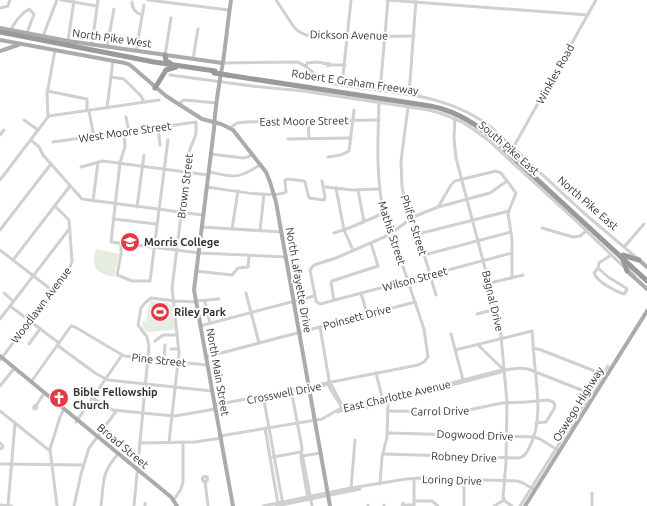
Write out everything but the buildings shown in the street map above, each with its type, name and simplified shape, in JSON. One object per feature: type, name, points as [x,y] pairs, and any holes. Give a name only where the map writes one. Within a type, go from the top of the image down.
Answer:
[{"type":"highway","name":"Robert E Graham Freeway","points":[[0,32],[153,63]]},
{"type":"highway","name":"Robert E Graham Freeway","points":[[0,36],[153,63],[422,101],[441,105],[462,113],[489,131],[621,258],[647,279]]},
{"type":"highway","points":[[153,63],[161,62],[165,57],[167,62],[177,66]]},
{"type":"highway","points":[[153,63],[161,68],[162,72],[160,81]]},
{"type":"highway","points":[[155,88],[166,70],[177,66]]},
{"type":"highway","points":[[621,258],[629,251]]},
{"type":"highway","points":[[621,258],[639,260]]},
{"type":"highway","points":[[621,258],[627,271]]},
{"type":"main road","points":[[214,122],[230,0]]},
{"type":"main road","name":"North Pike West","points":[[0,28],[165,57],[222,63]]},
{"type":"main road","points":[[0,41],[25,44],[130,65],[155,88],[179,105],[202,119],[214,122],[238,136]]},
{"type":"main road","points":[[0,41],[5,43],[6,48]]},
{"type":"main road","points":[[0,41],[2,46],[0,50]]},
{"type":"main road","points":[[0,50],[25,44]]},
{"type":"main road","points":[[214,122],[216,120],[220,86],[219,82]]},
{"type":"main road","name":"North Lafayette Drive","points":[[214,122],[230,128],[238,136],[261,164],[269,178],[274,194],[316,421],[330,506]]},
{"type":"main road","name":"North Main Street","points":[[214,122],[194,290],[233,506]]},
{"type":"main road","name":"North Pike East","points":[[639,260],[647,267]]},
{"type":"main road","name":"South Pike East","points":[[627,271],[647,289]]},
{"type":"main road","name":"Oswego Highway","points":[[525,506],[533,489],[647,311]]},
{"type":"main road","name":"Broad Street","points":[[0,358],[118,454],[174,504]]},
{"type":"main road","name":"Broad Street","points":[[0,358],[64,410]]},
{"type":"street","points":[[0,8],[8,6],[10,0]]},
{"type":"street","points":[[43,36],[57,0]]},
{"type":"street","points":[[61,0],[97,6]]},
{"type":"street","points":[[92,44],[98,0]]},
{"type":"street","points":[[148,0],[229,10]]},
{"type":"street","name":"Dickson Avenue","points":[[276,0],[294,27],[300,33],[312,36],[414,36]]},
{"type":"street","points":[[342,85],[351,0]]},
{"type":"street","points":[[380,91],[387,0],[588,14]]},
{"type":"street","name":"Winkles Road","points":[[513,148],[596,0]]},
{"type":"street","points":[[409,95],[416,1]]},
{"type":"street","points":[[68,41],[73,2]]},
{"type":"street","points":[[132,2],[134,11],[142,15]]},
{"type":"street","points":[[136,51],[144,5]]},
{"type":"street","points":[[11,30],[19,18],[29,9],[34,14],[27,33]]},
{"type":"street","points":[[107,47],[114,9]]},
{"type":"street","points":[[165,57],[171,18]]},
{"type":"street","points":[[193,59],[198,29]]},
{"type":"street","points":[[0,180],[49,116],[47,91],[55,50]]},
{"type":"street","points":[[107,108],[113,61]]},
{"type":"street","points":[[222,63],[294,62],[306,66],[307,63],[318,62],[345,65]]},
{"type":"street","name":"North Pike East","points":[[306,66],[322,80],[330,83],[440,101],[465,110],[490,126],[585,214],[639,260]]},
{"type":"street","name":"South Pike East","points":[[170,75],[303,91],[438,112],[454,118],[474,128],[611,255],[621,258],[627,271]]},
{"type":"street","points":[[111,77],[124,79],[142,97],[144,102]]},
{"type":"street","points":[[47,91],[87,99],[94,137]]},
{"type":"street","points":[[49,116],[159,100]]},
{"type":"street","points":[[179,105],[182,100],[216,103]]},
{"type":"street","name":"Mathis Street","points":[[379,103],[377,153],[384,213],[424,329],[428,351],[427,359]]},
{"type":"street","name":"Phifer Street","points":[[408,107],[401,174],[405,204],[418,234],[436,295]]},
{"type":"street","points":[[328,157],[348,153],[350,150],[354,110]]},
{"type":"street","points":[[126,117],[129,132]]},
{"type":"street","name":"Bagnal Drive","points":[[454,118],[455,151],[500,322],[507,402],[504,500]]},
{"type":"street","points":[[24,120],[38,130]]},
{"type":"street","points":[[308,120],[309,138]]},
{"type":"street","name":"East Moore Street","points":[[230,128],[236,123],[246,122],[378,120]]},
{"type":"street","name":"West Moore Street","points":[[53,142],[196,122]]},
{"type":"street","name":"Brown Street","points":[[169,442],[179,349],[172,291],[189,149],[196,134],[196,122]]},
{"type":"street","points":[[158,127],[160,146]]},
{"type":"street","points":[[0,135],[4,130]]},
{"type":"street","points":[[124,132],[125,146],[120,163],[110,242],[198,253],[286,257]]},
{"type":"street","points":[[288,138],[351,138]]},
{"type":"street","points":[[31,140],[82,199],[203,215]]},
{"type":"street","points":[[121,244],[121,254],[117,275],[132,281],[150,281],[168,140]]},
{"type":"street","points":[[211,154],[245,158],[252,154]]},
{"type":"street","points":[[137,207],[144,155]]},
{"type":"street","points":[[81,167],[103,160],[187,172],[240,176],[251,172],[261,164]]},
{"type":"street","points":[[93,201],[98,162]]},
{"type":"street","points":[[0,230],[51,164]]},
{"type":"street","points":[[438,207],[451,184],[455,181],[496,171],[501,173],[516,192],[509,211],[512,278]]},
{"type":"street","points":[[207,187],[264,194],[282,194],[286,192],[284,182],[288,179],[306,182],[309,198],[324,200],[325,197],[322,181]]},
{"type":"street","points":[[200,326],[314,296],[310,272],[314,265],[334,259],[392,233],[411,218],[438,207],[492,192],[507,181]]},
{"type":"street","points":[[13,260],[70,186]]},
{"type":"street","points":[[326,187],[358,190],[380,189]]},
{"type":"street","points":[[336,188],[344,230],[353,250]]},
{"type":"street","points":[[358,190],[364,222]]},
{"type":"street","points":[[232,229],[238,191]]},
{"type":"street","points":[[260,231],[264,194]]},
{"type":"street","name":"Woodlawn Avenue","points":[[0,358],[53,291],[72,263],[68,218],[55,206]]},
{"type":"street","points":[[418,234],[509,211]]},
{"type":"street","points":[[334,233],[384,213]]},
{"type":"street","points":[[113,219],[157,224]]},
{"type":"street","points":[[624,247],[644,224]]},
{"type":"street","points":[[0,319],[70,227]]},
{"type":"street","points":[[201,227],[282,232]]},
{"type":"street","points":[[542,228],[573,237],[580,236],[586,231]]},
{"type":"street","points":[[424,255],[511,232]]},
{"type":"street","points":[[334,300],[331,283],[333,281],[378,266],[371,242]]},
{"type":"street","points":[[0,250],[53,291]]},
{"type":"street","name":"Wilson Street","points":[[314,296],[317,303],[320,304],[512,253]]},
{"type":"street","points":[[598,268],[608,277],[626,288],[627,290],[624,294],[601,282],[594,273],[599,264],[611,255]]},
{"type":"street","points":[[196,271],[232,276],[238,268],[248,268],[249,256]]},
{"type":"street","name":"South Pike East","points":[[625,265],[637,280]]},
{"type":"street","points":[[490,284],[523,275]]},
{"type":"street","points":[[4,293],[13,301]]},
{"type":"street","points":[[246,293],[259,343]]},
{"type":"street","points":[[361,293],[367,314]]},
{"type":"street","points":[[134,506],[148,359],[148,340],[146,334],[139,327],[138,323],[141,308],[150,299],[155,298],[196,302],[219,299]]},
{"type":"street","points":[[205,302],[210,323]]},
{"type":"street","name":"Poinsett Drive","points":[[206,357],[414,302]]},
{"type":"street","points":[[10,306],[105,379],[212,391]]},
{"type":"street","points":[[477,314],[496,309]]},
{"type":"street","name":"Pine Street","points":[[58,344],[71,326],[122,355],[207,365]]},
{"type":"street","points":[[320,327],[329,380],[328,383],[332,386],[343,408]]},
{"type":"street","points":[[29,344],[40,329]]},
{"type":"street","points":[[455,350],[531,330],[537,401],[534,437]]},
{"type":"street","points":[[451,334],[463,380]]},
{"type":"street","points":[[155,342],[163,335],[178,335]]},
{"type":"street","points":[[31,382],[58,344]]},
{"type":"street","points":[[478,344],[480,348],[504,370]]},
{"type":"street","points":[[164,360],[165,345]]},
{"type":"street","points":[[533,348],[605,375]]},
{"type":"street","points":[[171,349],[179,349]]},
{"type":"street","points":[[77,420],[122,355]]},
{"type":"street","name":"Crosswell Drive","points":[[92,398],[116,410],[172,416],[421,364],[427,359]]},
{"type":"street","name":"Oswego Highway","points":[[605,375],[608,366]]},
{"type":"street","name":"East Charlotte Avenue","points":[[140,443],[198,442],[316,421],[325,419],[343,408],[354,408],[383,402],[463,380],[504,370],[520,368],[535,372],[593,394]]},
{"type":"street","points":[[0,386],[13,370]]},
{"type":"street","name":"East Charlotte Avenue","points":[[383,402],[388,402],[504,370]]},
{"type":"street","points":[[376,373],[383,402]]},
{"type":"street","points":[[291,390],[309,498],[312,506]]},
{"type":"street","points":[[36,406],[44,395]]},
{"type":"street","points":[[263,396],[277,505]]},
{"type":"street","name":"Carrol Drive","points":[[388,411],[459,412],[507,402],[550,400],[555,406],[546,422],[536,423]]},
{"type":"street","points":[[380,484],[382,454],[387,441],[388,433],[388,402]]},
{"type":"street","points":[[57,506],[50,451],[64,410]]},
{"type":"street","points":[[74,506],[88,448],[116,410]]},
{"type":"street","points":[[0,411],[50,451]]},
{"type":"street","points":[[8,506],[15,423]]},
{"type":"street","points":[[267,429],[274,457],[282,503]]},
{"type":"street","name":"Dogwood Drive","points":[[388,433],[534,437],[558,450]]},
{"type":"street","name":"Robney Drive","points":[[382,454],[520,458],[523,457],[534,437]]},
{"type":"street","points":[[351,489],[355,440]]},
{"type":"street","points":[[174,504],[183,482],[183,442]]},
{"type":"street","points":[[0,443],[3,446],[0,449]]},
{"type":"street","points":[[270,458],[301,452]]},
{"type":"street","points":[[302,456],[321,453]]},
{"type":"street","points":[[101,506],[105,473],[109,465],[118,454]]},
{"type":"street","points":[[0,464],[83,465]]},
{"type":"street","points":[[414,479],[414,504]]},
{"type":"street","name":"Loring Drive","points":[[263,506],[289,503],[351,489],[414,479],[520,482],[533,489]]},
{"type":"street","points":[[464,480],[464,506]]},
{"type":"street","points":[[205,481],[208,506]]},
{"type":"street","name":"Oswego Highway","points":[[520,506],[533,489]]},
{"type":"street","points":[[592,493],[592,506]]},
{"type":"street","points":[[494,506],[504,500],[512,506]]},
{"type":"street","points":[[404,506],[432,501],[438,506]]},
{"type":"street","points":[[0,505],[12,506]]},
{"type":"shaded area","points":[[96,249],[119,254],[114,277],[102,273],[94,265]]},
{"type":"shaded area","name":"Riley Park","points":[[150,301],[165,302],[172,307],[175,330],[145,331],[142,325],[143,321],[146,321]]},
{"type":"place","name":"Morris College","points":[[130,242]]},
{"type":"place","name":"Riley Park","points":[[160,312]]},
{"type":"place","name":"Bible Fellowship Church","points":[[59,398]]}]
